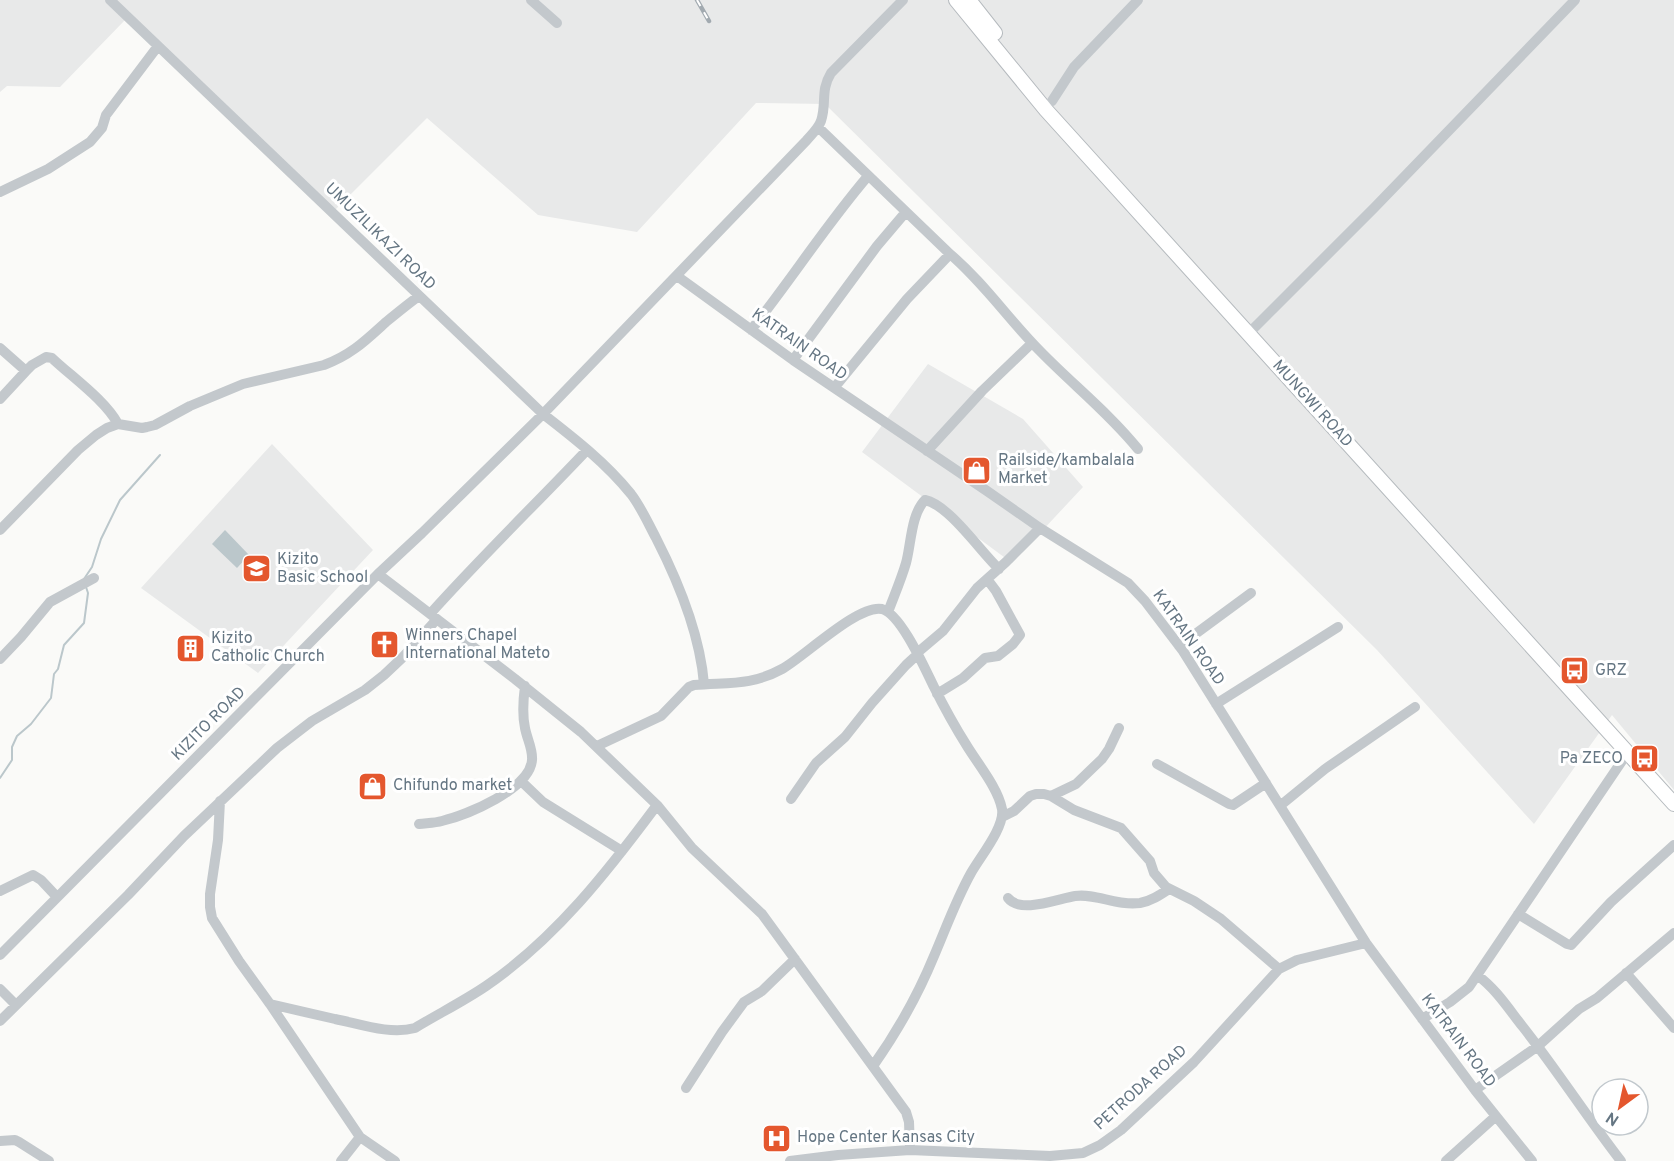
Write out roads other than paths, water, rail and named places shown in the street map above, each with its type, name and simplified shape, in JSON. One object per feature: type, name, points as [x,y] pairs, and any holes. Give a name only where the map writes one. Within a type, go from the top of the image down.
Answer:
[{"type":"main road","name":"MUNGWI ROAD","points":[[956,0],[1046,110],[1354,440],[1674,797]]},
{"type":"main road","name":"MUNGWI ROAD","points":[[969,0],[1052,101],[1252,331],[1674,804]]},
{"type":"street","name":"UMUZILIKAZI ROAD","points":[[110,0],[543,414],[605,466],[631,495],[645,516],[667,559],[678,587],[698,642],[704,684]]},
{"type":"street","points":[[531,0],[557,23]]},
{"type":"street","points":[[903,0],[831,73],[825,82],[823,114],[818,128],[981,283],[1010,320],[1124,432],[1137,449]]},
{"type":"street","points":[[1052,101],[1074,67],[1138,0]]},
{"type":"street","points":[[1252,331],[1575,0]]},
{"type":"street","points":[[0,192],[48,169],[90,142],[102,128],[106,115],[158,46]]},
{"type":"street","name":"KIZITO ROAD","points":[[0,955],[378,574],[543,414],[818,128]]},
{"type":"street","points":[[751,330],[777,298],[837,213],[868,176]]},
{"type":"street","points":[[793,360],[877,246],[905,213]]},
{"type":"street","points":[[834,388],[901,307],[950,254]]},
{"type":"street","name":"KATRAIN ROAD","points":[[677,276],[834,388],[1040,528],[1128,583],[1145,601],[1179,646],[1366,943],[1528,1159]]},
{"type":"street","points":[[0,530],[78,450],[96,435],[118,424],[142,428],[155,425],[190,406],[243,384],[336,361],[363,344],[419,296]]},
{"type":"street","points":[[927,450],[988,385],[1032,343]]},
{"type":"street","points":[[0,348],[26,371]]},
{"type":"street","points":[[0,399],[32,365],[46,357],[52,358],[104,405],[118,424]]},
{"type":"street","points":[[0,1021],[128,896],[184,836],[277,748],[312,721],[365,690],[402,658],[434,616],[511,528],[587,450]]},
{"type":"street","points":[[888,612],[905,565],[919,507],[925,500],[931,502],[961,526],[999,569]]},
{"type":"street","points":[[791,799],[816,763],[845,737],[917,653],[943,631],[971,594],[1040,528]]},
{"type":"street","points":[[378,574],[525,686],[597,746],[631,782],[657,805],[692,848],[762,915],[906,1112],[909,1122],[910,1150]]},
{"type":"street","points":[[0,659],[50,602],[93,578]]},
{"type":"street","points":[[938,694],[963,678],[985,658],[999,656],[1019,638],[1019,630],[987,579]]},
{"type":"street","points":[[1179,646],[1251,593]]},
{"type":"street","points":[[597,746],[662,716],[689,687],[704,684],[737,684],[783,669],[837,628],[861,614],[876,609],[894,616],[917,653],[964,743],[999,797],[1002,817]]},
{"type":"street","points":[[1216,704],[1338,627]]},
{"type":"street","points":[[419,824],[445,820],[473,810],[513,789],[528,772],[532,759],[524,721],[525,686]]},
{"type":"street","points":[[1281,805],[1325,769],[1415,706]]},
{"type":"street","points":[[1051,796],[1076,784],[1102,759],[1119,728]]},
{"type":"street","points":[[1422,1019],[1462,994],[1469,987],[1628,752]]},
{"type":"street","points":[[1157,764],[1233,805],[1266,783]]},
{"type":"street","points":[[521,781],[543,802],[622,851]]},
{"type":"street","points":[[873,1066],[908,1011],[952,912],[1002,817],[1014,811],[1033,795],[1051,796],[1074,810],[1121,828],[1150,861],[1158,878],[1169,889],[1194,901],[1221,920],[1279,969]]},
{"type":"street","points":[[220,801],[218,840],[210,894],[212,918],[360,1137],[395,1161]]},
{"type":"street","points":[[270,1004],[396,1031],[415,1028],[486,986],[549,934],[622,851],[657,805]]},
{"type":"street","points":[[1518,914],[1571,945],[1611,902],[1674,844]]},
{"type":"street","points":[[0,891],[33,874],[57,897]]},
{"type":"street","points":[[1008,898],[1013,903],[1023,905],[1083,896],[1126,904],[1148,901],[1169,889]]},
{"type":"street","points":[[1475,1090],[1538,1046],[1674,933]]},
{"type":"street","name":"PETRODA ROAD","points":[[790,1161],[910,1150],[1050,1159],[1083,1153],[1101,1145],[1121,1130],[1194,1062],[1279,969],[1297,960],[1366,943]]},
{"type":"street","points":[[686,1088],[744,1002],[762,991],[795,959]]},
{"type":"street","points":[[1626,973],[1674,1028]]},
{"type":"street","points":[[1477,975],[1495,991],[1538,1046],[1621,1161]]},
{"type":"street","points":[[0,989],[16,1005]]},
{"type":"street","points":[[1446,1161],[1496,1116]]},
{"type":"street","points":[[341,1161],[360,1137]]},
{"type":"street","points":[[0,1142],[15,1140],[49,1161]]},
{"type":"waterway","points":[[84,579],[92,567],[101,539],[120,500],[160,455]]},
{"type":"waterway","points":[[0,778],[12,760],[12,747],[17,736],[31,724],[51,698],[54,674],[58,669],[64,645],[84,623],[88,593],[86,587]]},
{"type":"railway","points":[[697,0],[709,21]]},
{"type":"place","name":"Railside/kambalala Market","points":[[977,470]]},
{"type":"place","name":"Kizito Basic School","points":[[256,569]]},
{"type":"place","name":"Winners Chapel International Mateto","points":[[384,645]]},
{"type":"place","name":"Kizito Catholic Church","points":[[190,648]]},
{"type":"place","name":"GRZ","points":[[1574,671]]},
{"type":"place","name":"Pa ZECO","points":[[1644,759]]},
{"type":"place","name":"Chifundo market","points":[[372,786]]},
{"type":"place","name":"Hope Center Kansas City","points":[[776,1138]]}]
